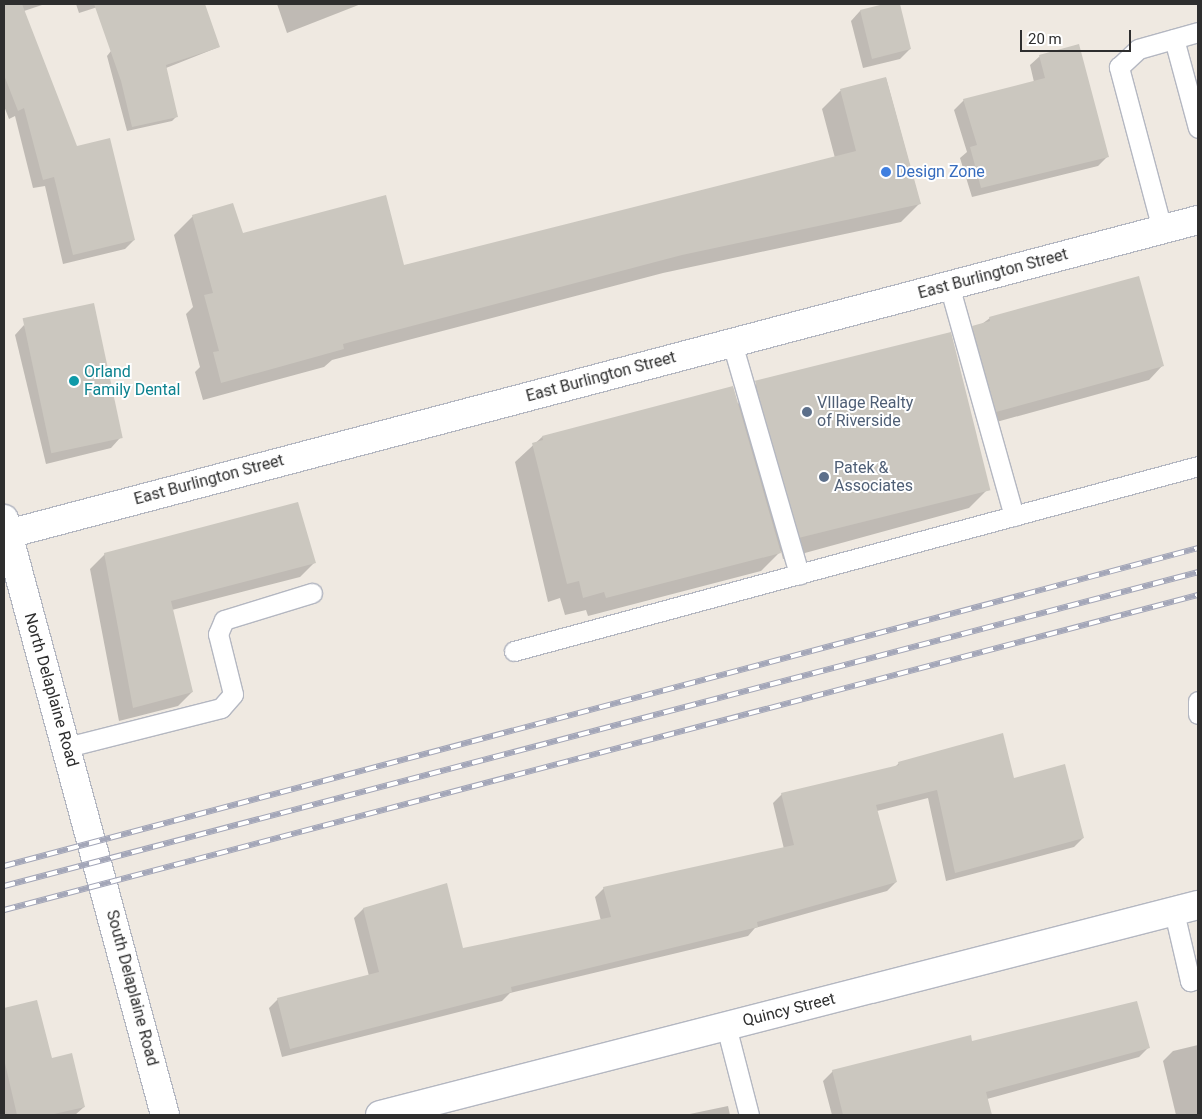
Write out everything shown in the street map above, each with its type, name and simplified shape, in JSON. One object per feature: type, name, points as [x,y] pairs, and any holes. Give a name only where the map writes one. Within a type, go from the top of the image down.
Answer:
[{"type":"street","name":"East Burlington Street","points":[[5,529],[732,343],[1198,220]]},
{"type":"street","name":"North Delaplaine Road","points":[[5,529],[98,862]]},
{"type":"street","name":"South Delaplaine Road","points":[[98,862],[165,1115]]},
{"type":"street","name":"Quincy Street","points":[[380,1115],[1186,908]]},
{"type":"lane","points":[[1162,229],[1118,67],[1138,49],[1198,32]]},
{"type":"lane","points":[[1174,39],[1198,128]]},
{"type":"lane","points":[[949,285],[1014,516]]},
{"type":"lane","points":[[732,343],[799,574]]},
{"type":"lane","points":[[514,651],[1198,466]]},
{"type":"lane","points":[[67,747],[221,708],[233,694],[218,634],[224,620],[312,593]]},
{"type":"lane","points":[[1198,701],[1198,714]]},
{"type":"lane","points":[[1186,908],[1190,981],[1198,979]]},
{"type":"lane","points":[[726,1026],[749,1115]]},
{"type":"building","points":[[4,4],[22,4],[77,146],[110,138],[135,240],[73,255],[54,177],[43,180],[24,108],[18,111],[4,75]]},
{"type":"building","points":[[94,4],[205,4],[220,47],[166,65],[178,117],[132,127],[121,81]]},
{"type":"building","points":[[884,4],[900,4],[911,49],[872,59],[860,10]]},
{"type":"building","points":[[1079,44],[1109,157],[981,188],[970,147],[977,145],[963,99],[1045,78],[1039,55]]},
{"type":"building","points":[[886,77],[921,204],[682,255],[343,344],[344,349],[221,383],[213,352],[219,351],[204,295],[213,293],[192,215],[233,203],[243,233],[386,195],[404,265],[856,151],[840,89]]},
{"type":"building","points":[[1139,276],[1164,366],[996,412],[972,326],[990,321],[989,317]]},
{"type":"building","name":"Orland Family Dental","points":[[94,303],[123,438],[51,453],[23,318]]},
{"type":"building","points":[[951,332],[990,490],[794,539],[755,381]]},
{"type":"building","points":[[733,386],[781,553],[606,598],[604,592],[583,598],[579,581],[567,584],[532,443],[543,440],[542,436]]},
{"type":"building","points":[[298,502],[316,563],[171,601],[193,692],[133,708],[104,553]]},
{"type":"building","points":[[1003,733],[1014,778],[1065,764],[1084,838],[955,873],[937,790],[876,805],[897,882],[757,922],[758,927],[511,987],[512,992],[290,1049],[277,998],[379,972],[363,908],[447,883],[463,948],[611,917],[603,887],[794,845],[781,793],[899,765],[898,762]]},
{"type":"building","points":[[37,1000],[52,1058],[72,1053],[85,1107],[50,1115],[17,1115],[4,1059],[4,1008]]},
{"type":"building","points":[[1137,1001],[1150,1048],[986,1092],[992,1115],[843,1115],[832,1070],[971,1035],[972,1041]]},
{"type":"railway","points":[[4,866],[1198,548]]},
{"type":"railway","points":[[4,886],[1198,572]]},
{"type":"railway","points":[[4,910],[1198,595]]},
{"type":"place","name":"Design Zone","points":[[886,172]]},
{"type":"place","name":"Orland Family Dental","points":[[74,381]]},
{"type":"place","name":"VIllage Realty of Riverside","points":[[807,412]]},
{"type":"place","name":"Patek & Associates","points":[[824,477]]}]
